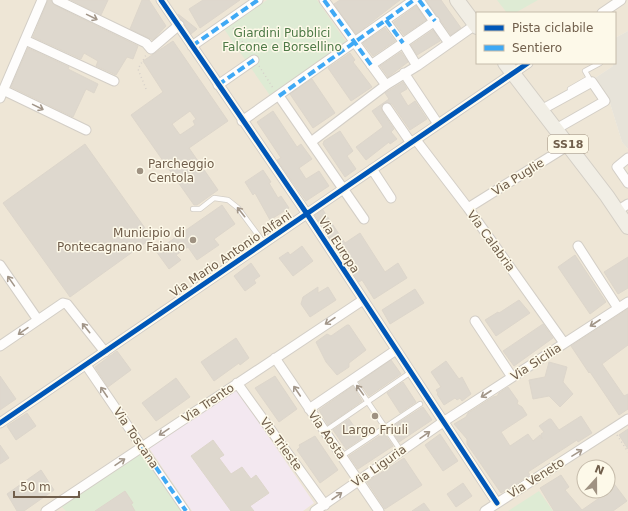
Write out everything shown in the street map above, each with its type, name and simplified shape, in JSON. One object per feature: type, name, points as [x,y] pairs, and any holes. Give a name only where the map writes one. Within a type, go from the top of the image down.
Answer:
[{"type":"main road","points":[[457,0],[476,26]]},
{"type":"main road","name":"SS18","points":[[509,68],[569,145],[623,208],[628,227]]},
{"type":"street","points":[[42,0],[2,94],[86,130]]},
{"type":"street","points":[[57,0],[146,43],[151,49],[179,25]]},
{"type":"street","name":"Via Europa","points":[[161,0],[306,214],[497,503]]},
{"type":"street","points":[[192,46],[258,0]]},
{"type":"street","points":[[242,121],[414,0]]},
{"type":"street","points":[[419,0],[449,43]]},
{"type":"street","points":[[603,12],[621,0]]},
{"type":"street","points":[[329,2],[355,42],[386,85]]},
{"type":"street","points":[[386,20],[418,66]]},
{"type":"street","points":[[371,65],[435,22]]},
{"type":"street","points":[[311,142],[386,85],[418,66],[449,43],[476,26]]},
{"type":"street","points":[[25,40],[114,81]]},
{"type":"street","points":[[218,85],[254,60]]},
{"type":"street","name":"Via Mario Antonio Alfani","points":[[0,423],[438,124],[509,68],[524,64]]},
{"type":"street","points":[[404,73],[438,124]]},
{"type":"street","points":[[541,110],[592,82],[605,101],[556,129]]},
{"type":"street","points":[[279,96],[364,219]]},
{"type":"street","name":"Via Calabria","points":[[387,108],[468,208],[564,343]]},
{"type":"street","name":"Via Puglie","points":[[468,208],[569,145]]},
{"type":"street","points":[[628,158],[616,167],[628,183]]},
{"type":"street","points":[[372,170],[391,198]]},
{"type":"street","points":[[578,246],[618,308]]},
{"type":"street","points":[[0,266],[38,320]]},
{"type":"street","name":"Via Trento","points":[[52,510],[142,447],[363,300]]},
{"type":"street","name":"Via Sicilia","points":[[443,422],[628,302]]},
{"type":"street","points":[[0,346],[63,303],[67,304],[105,352]]},
{"type":"street","points":[[475,322],[512,378]]},
{"type":"street","points":[[309,409],[396,350]]},
{"type":"street","name":"Via Aosta","points":[[275,358],[379,511]]},
{"type":"street","name":"Via Toscana","points":[[86,365],[186,511]]},
{"type":"street","name":"Via Trieste","points":[[238,383],[325,505]]},
{"type":"street","name":"Via Veneto","points":[[485,511],[628,419]]},
{"type":"street","name":"Via Liguria","points":[[315,511],[443,422]]},
{"type":"lane","points":[[568,95],[568,90],[589,78],[585,71],[598,64]]},
{"type":"lane","points":[[193,209],[200,209],[214,198],[228,200],[238,208],[264,243]]},
{"type":"lane","points":[[324,431],[411,372]]},
{"type":"lane","points":[[353,380],[368,400],[401,451]]},
{"type":"lane","points":[[342,456],[420,404]]},
{"type":"path","points":[[146,89],[138,69],[141,61],[151,49]]},
{"type":"path","points":[[613,430],[628,452]]},
{"type":"shaded area","points":[[0,0],[628,0],[628,31],[616,37],[616,12],[476,12],[476,64],[613,64],[613,66],[595,78],[610,103],[622,142],[628,149],[628,511],[0,511]]},
{"type":"shaded area","points":[[628,31],[628,149],[622,142],[610,103],[595,78],[613,66],[613,64],[616,64],[616,37]]},
{"type":"shaded area","points":[[236,389],[314,503],[303,511],[192,511],[149,448]]},
{"type":"green space","name":"Giardini Pubblici Falcone e Borsellino","points":[[267,0],[317,0],[348,45],[271,97],[224,29]]},
{"type":"green space","points":[[497,0],[538,0],[517,12],[506,12]]},
{"type":"green space","points":[[141,453],[181,511],[66,511],[60,505]]},
{"type":"green space","points":[[539,491],[553,511],[508,511]]},
{"type":"building","points":[[48,0],[51,0],[54,5],[138,46],[133,59],[127,57],[116,75],[96,66],[98,61],[84,53],[81,59],[33,37]]},
{"type":"building","points":[[71,0],[108,0],[101,15]]},
{"type":"building","points":[[142,0],[149,0],[166,26],[153,40],[130,29]]},
{"type":"building","points":[[203,0],[240,0],[200,28],[189,9]]},
{"type":"building","points":[[340,0],[400,0],[356,34],[334,4]]},
{"type":"building","points":[[426,0],[441,0],[461,28],[451,35]]},
{"type":"building","points":[[416,6],[426,20],[404,35],[394,22]]},
{"type":"building","points":[[178,14],[197,29],[191,34]]},
{"type":"building","points":[[385,28],[395,41],[373,56],[363,43]]},
{"type":"building","points":[[433,30],[440,41],[417,55],[411,45]]},
{"type":"building","points":[[173,41],[228,121],[189,148],[218,190],[197,205],[194,205],[131,115],[163,92],[143,61]],"holes":[[[190,111],[196,119],[193,121],[195,125],[180,135],[172,124]]]},
{"type":"building","points":[[28,48],[69,67],[68,69],[98,84],[94,93],[86,89],[73,117],[11,87]]},
{"type":"building","points":[[401,52],[408,62],[388,77],[380,66]]},
{"type":"building","points":[[350,53],[355,60],[353,62],[372,87],[351,101],[328,68]]},
{"type":"building","points":[[312,79],[335,113],[313,128],[290,94]]},
{"type":"building","points":[[403,82],[407,89],[400,93],[408,106],[415,101],[427,119],[410,130],[392,104],[384,103],[381,106],[382,111],[394,129],[391,132],[397,139],[390,144],[389,142],[366,160],[356,147],[383,127],[372,111],[389,99],[385,93]]},
{"type":"building","points":[[273,111],[297,147],[301,144],[312,159],[299,168],[306,179],[319,171],[329,186],[306,201],[277,160],[281,158],[257,122]]},
{"type":"building","points":[[340,131],[353,151],[347,156],[356,169],[345,177],[323,144],[324,141]]},
{"type":"building","points":[[85,144],[152,238],[70,297],[3,203]]},
{"type":"building","points":[[263,170],[271,182],[269,183],[278,198],[281,196],[289,208],[270,220],[255,193],[253,195],[245,182]]},
{"type":"building","name":"Municipio di Pontecagnano Faiano","points":[[222,205],[235,224],[214,239],[219,245],[197,260],[188,247],[176,255],[181,260],[169,269],[156,251]]},
{"type":"building","points":[[323,210],[345,243],[360,233],[385,272],[398,263],[407,278],[374,299],[362,280],[359,282],[315,215]]},
{"type":"building","points":[[302,246],[313,261],[293,276],[279,258],[288,252],[290,255]]},
{"type":"building","points":[[575,255],[606,302],[590,314],[558,267]]},
{"type":"building","points":[[628,257],[628,288],[618,294],[604,272]]},
{"type":"building","points":[[251,263],[260,276],[254,280],[256,283],[245,291],[234,276]]},
{"type":"building","points":[[318,287],[318,293],[328,287],[336,300],[310,317],[301,304],[303,297]]},
{"type":"building","points":[[415,289],[424,303],[390,324],[382,310]]},
{"type":"building","points":[[519,300],[530,313],[496,336],[485,320]]},
{"type":"building","points":[[628,309],[628,345],[602,364],[624,396],[628,394],[628,409],[619,415],[571,346]]},
{"type":"building","points":[[543,324],[553,338],[514,366],[503,351]]},
{"type":"building","points":[[349,325],[366,350],[349,363],[349,367],[337,375],[326,362],[316,342],[327,334],[331,336]]},
{"type":"building","points":[[236,338],[249,358],[240,365],[239,363],[214,381],[201,362]]},
{"type":"building","points":[[117,351],[131,370],[108,387],[95,367]]},
{"type":"building","points":[[391,360],[401,374],[369,396],[359,382]]},
{"type":"building","points":[[446,361],[459,379],[462,377],[471,394],[462,401],[460,398],[457,400],[455,398],[444,405],[436,390],[441,387],[431,372]]},
{"type":"building","points":[[549,362],[567,367],[563,382],[573,394],[560,407],[549,396],[533,399],[529,380],[545,377]]},
{"type":"building","points":[[0,376],[16,399],[0,410]]},
{"type":"building","points":[[275,376],[297,409],[279,422],[255,388]]},
{"type":"building","points":[[176,378],[190,397],[156,421],[142,403]]},
{"type":"building","points":[[403,382],[416,402],[400,413],[387,393]]},
{"type":"building","points":[[353,386],[362,401],[328,425],[319,410]]},
{"type":"building","points":[[508,387],[518,401],[517,404],[522,407],[527,415],[501,432],[510,446],[528,434],[533,441],[540,435],[542,439],[541,434],[544,432],[539,426],[549,419],[551,419],[559,430],[581,416],[592,433],[578,442],[577,440],[528,472],[530,475],[501,493],[467,444],[467,439],[454,424],[466,417],[468,413],[497,396]]},
{"type":"building","points":[[423,407],[432,420],[399,442],[390,428]]},
{"type":"building","points":[[27,413],[36,426],[16,440],[7,426]]},
{"type":"building","points":[[349,419],[362,438],[346,449],[333,430]]},
{"type":"building","points":[[628,429],[628,449],[619,435]]},
{"type":"building","points":[[384,433],[393,446],[358,469],[349,456]]},
{"type":"building","points":[[440,434],[458,461],[443,471],[425,445]]},
{"type":"building","points":[[315,436],[338,470],[320,483],[297,450],[300,447],[299,445]]},
{"type":"building","points":[[213,440],[224,455],[219,458],[231,474],[242,467],[251,479],[256,475],[269,493],[250,506],[254,511],[231,511],[191,456]]},
{"type":"building","points":[[0,445],[9,458],[0,464]]},
{"type":"building","points":[[404,458],[422,485],[385,509],[367,482]]},
{"type":"building","points":[[41,470],[54,490],[24,511],[17,511],[7,494]]},
{"type":"building","points":[[561,475],[569,487],[565,490],[582,510],[598,499],[616,499],[616,486],[627,501],[613,511],[554,511],[540,488]]},
{"type":"building","points":[[463,483],[472,496],[456,507],[447,494]]},
{"type":"building","points":[[125,491],[133,503],[131,504],[135,511],[95,511]]},
{"type":"building","points":[[424,503],[430,511],[412,511]]},
{"type":"marked path","points":[[192,46],[258,0]]},
{"type":"marked path","points":[[324,0],[371,65]]},
{"type":"marked path","points":[[279,96],[414,0]]},
{"type":"marked path","points":[[419,0],[435,21]]},
{"type":"marked path","points":[[386,20],[403,43]]},
{"type":"marked path","points":[[218,85],[254,60]]},
{"type":"marked path","points":[[142,447],[186,511]]},
{"type":"cycle path","points":[[161,0],[307,214],[497,503]]},
{"type":"cycle path","points":[[0,423],[527,64]]},
{"type":"place","name":"Parcheggio Centola","points":[[140,171]]},
{"type":"place","name":"Municipio di Pontecagnano Faiano","points":[[193,240]]},
{"type":"place","name":"Largo Friuli","points":[[375,416]]}]
